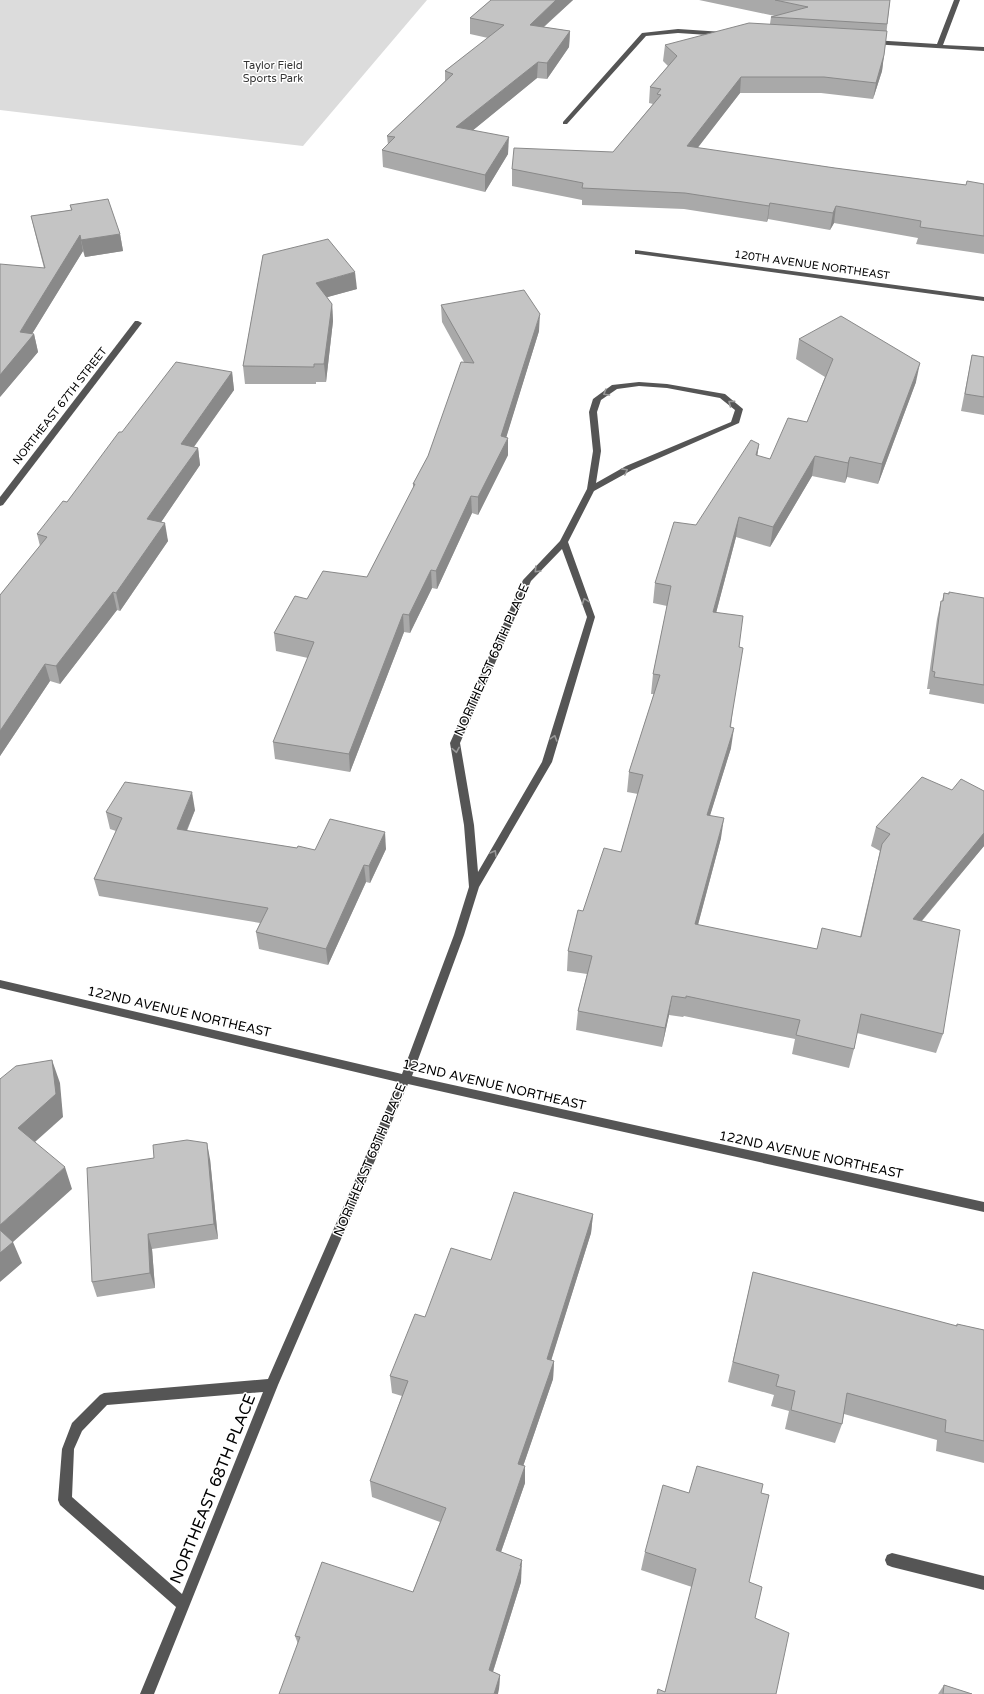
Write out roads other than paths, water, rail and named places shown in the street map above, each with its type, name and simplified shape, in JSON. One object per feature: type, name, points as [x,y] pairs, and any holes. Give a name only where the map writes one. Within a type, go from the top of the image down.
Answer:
[{"type":"street","points":[[939,46],[958,0]]},
{"type":"street","points":[[565,123],[644,34],[678,31],[733,34]]},
{"type":"street","points":[[868,42],[984,49]]},
{"type":"street","name":"120TH AVENUE NORTHEAST","points":[[638,252],[984,299]]},
{"type":"street","name":"NORTHEAST 67TH STREET","points":[[0,503],[138,324]]},
{"type":"street","name":"NORTHEAST 68TH PLACE","points":[[474,887],[469,824],[455,743],[527,580],[564,542],[591,489],[597,451],[593,412],[597,399],[615,387],[639,384],[667,386],[722,396],[739,409],[735,423],[629,468],[591,489]]},
{"type":"street","name":"NORTHEAST 68TH PLACE","points":[[147,1694],[272,1385],[405,1079],[459,935],[474,887],[547,762],[591,617],[564,542]]},
{"type":"street","name":"122ND AVENUE NORTHEAST","points":[[0,984],[405,1079],[984,1204]]},
{"type":"street","name":"NORTHEAST 68TH PLACE","points":[[184,1605],[65,1500],[68,1449],[77,1427],[104,1398],[272,1385]]},
{"type":"street","points":[[892,1560],[984,1583]]},
{"type":"park label","name":"Taylor Field Sports Park","points":[[273,71]]}]
